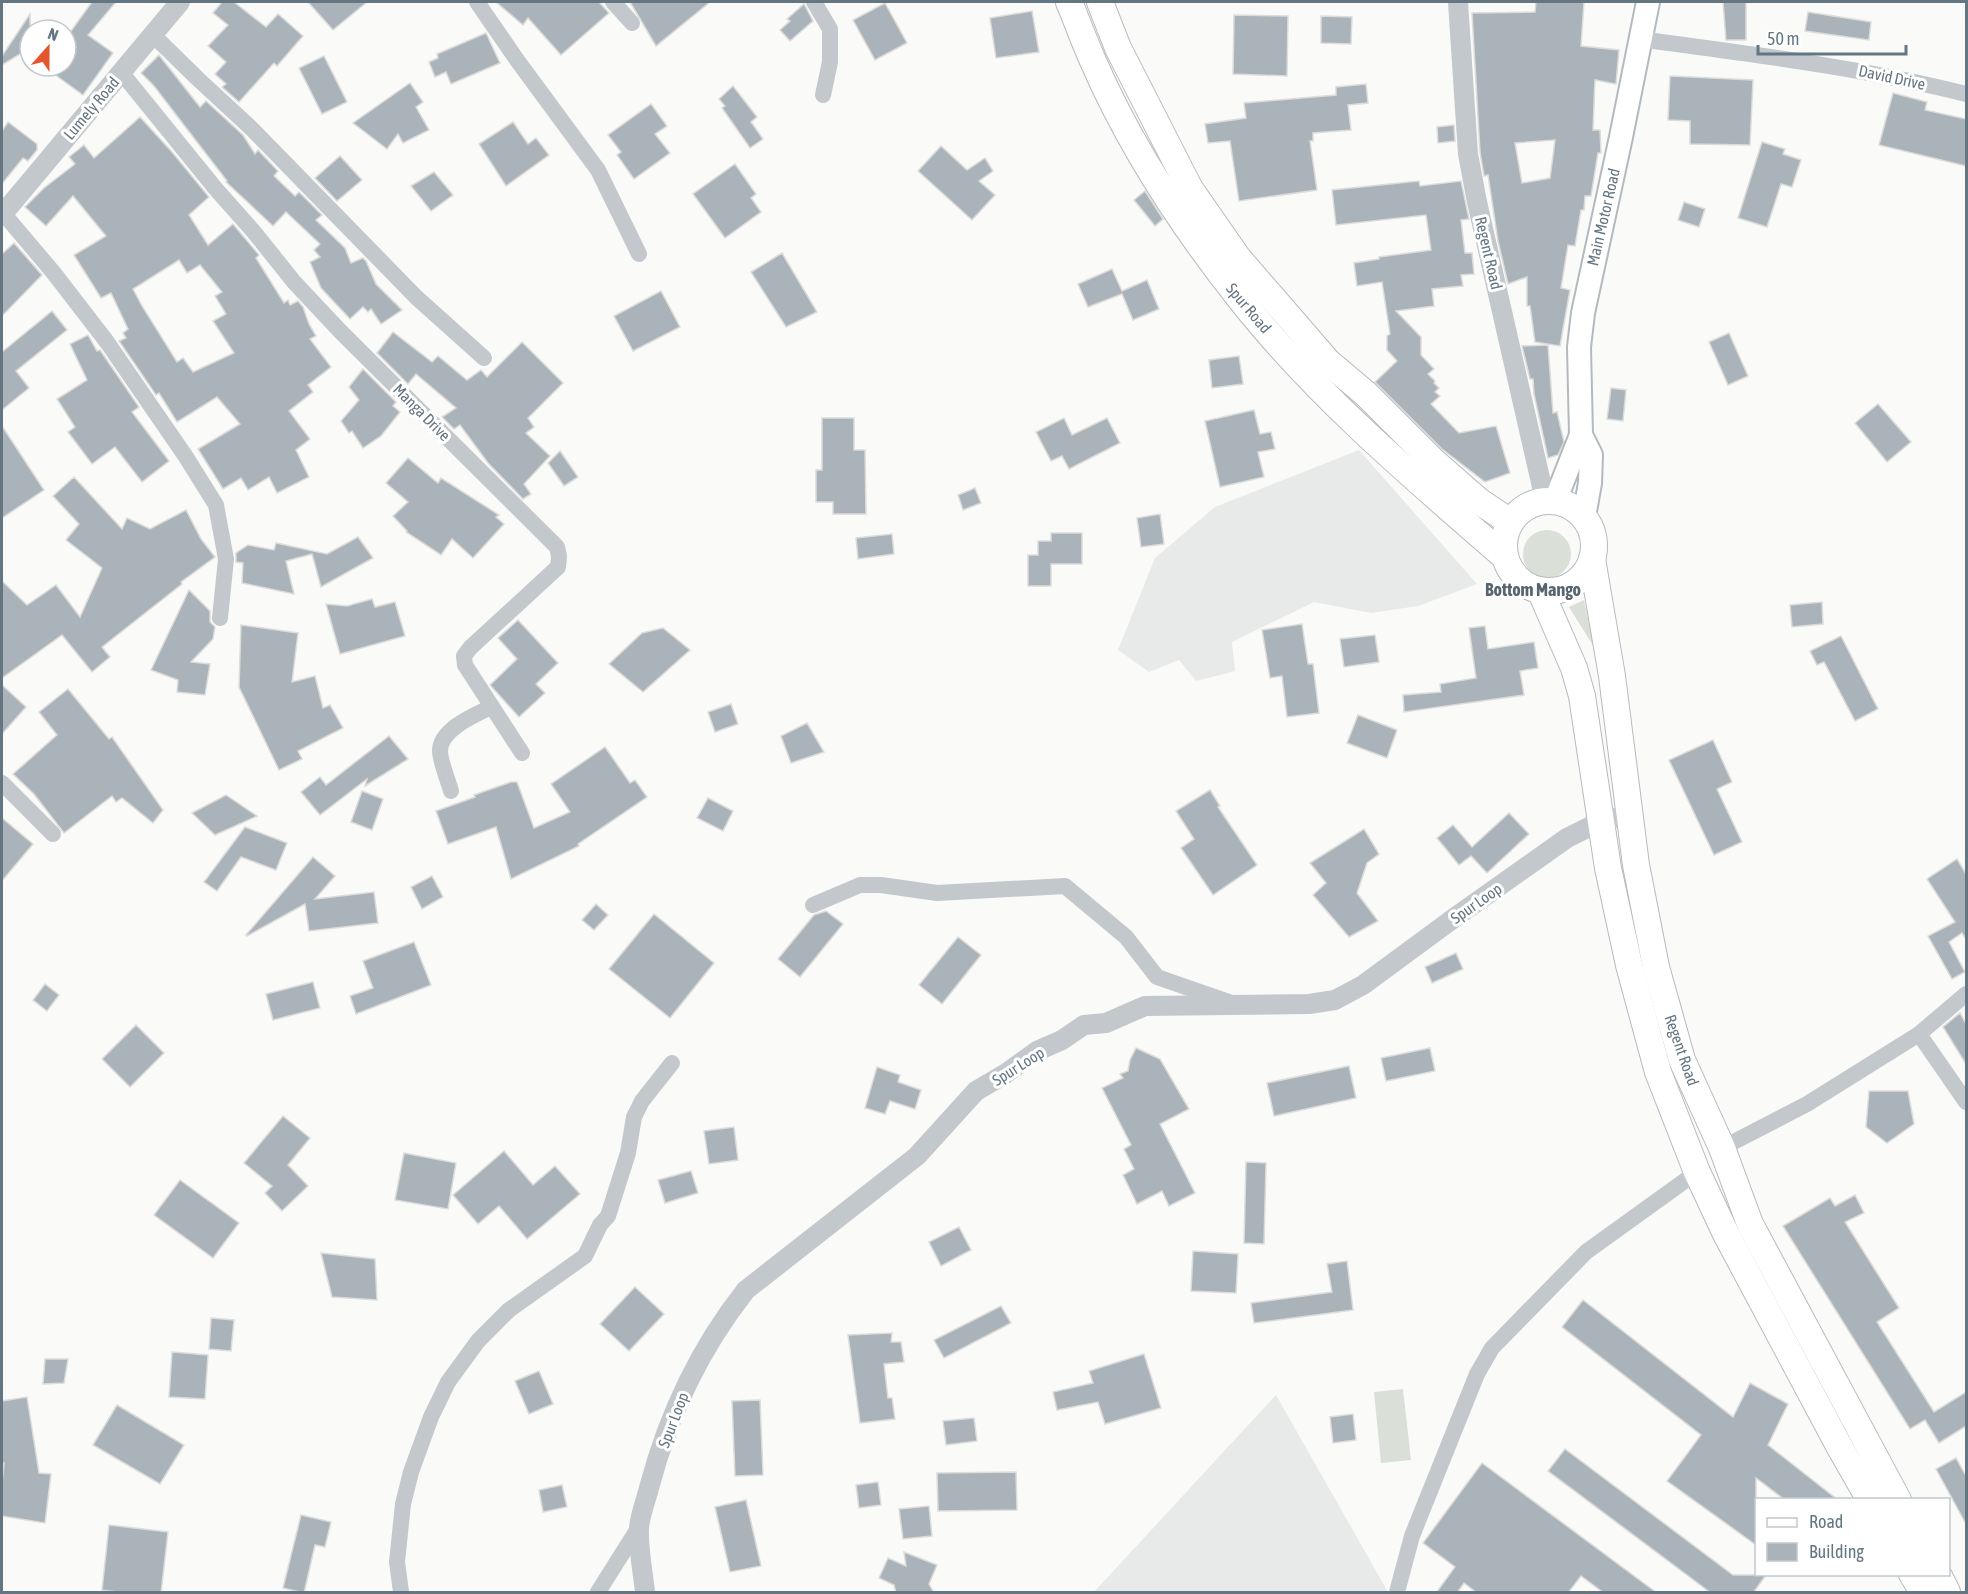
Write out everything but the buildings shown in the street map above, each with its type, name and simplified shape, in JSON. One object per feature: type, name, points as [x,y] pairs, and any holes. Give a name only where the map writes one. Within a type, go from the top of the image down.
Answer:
[{"type":"main road","name":"Spur Road","points":[[1069,2],[1093,62],[1122,121],[1153,174],[1242,301],[1321,372],[1366,394],[1432,460],[1479,501],[1510,522]]},
{"type":"main road","name":"Spur Road","points":[[1100,2],[1118,48],[1190,189],[1321,372],[1411,474],[1505,557]]},
{"type":"main road","name":"Main Motor Road","points":[[1584,517],[1590,483],[1591,455],[1581,435],[1579,347],[1583,313],[1622,137],[1648,2]]},
{"type":"main road","name":"Main Motor Road","points":[[1550,500],[1581,435]]},
{"type":"main road","points":[[1550,500],[1576,509],[1584,517],[1590,527],[1594,543],[1592,559],[1581,578],[1572,585],[1562,589],[1540,590],[1519,580],[1511,571],[1503,544],[1505,531],[1518,512],[1526,507],[1550,500]]},
{"type":"main road","name":"Regent Road","points":[[1592,559],[1612,676],[1636,865],[1656,967],[1682,1060],[1722,1148],[1750,1224],[1897,1498]]},
{"type":"main road","name":"Regent Road","points":[[1540,590],[1574,668],[1582,696],[1608,868],[1629,965],[1658,1072],[1697,1172],[1726,1234],[1869,1498]]},
{"type":"main road","points":[[1913,1576],[1923,1593]]},
{"type":"main road","points":[[1938,1576],[1947,1593]]},
{"type":"street","name":"Lumely Road","points":[[2,214],[180,2]]},
{"type":"street","points":[[477,2],[598,170],[639,254]]},
{"type":"street","points":[[613,2],[632,23]]},
{"type":"street","points":[[813,2],[830,29],[830,62],[823,95]]},
{"type":"street","name":"Regent Road","points":[[1458,2],[1468,154],[1477,202],[1550,500]]},
{"type":"street","points":[[153,35],[253,130],[416,297],[484,358]]},
{"type":"street","name":"David Drive","points":[[1640,39],[1831,65],[1920,82],[1966,94]]},
{"type":"street","name":"Manga Drive","points":[[121,72],[294,282],[339,331],[557,547],[558,567],[464,656],[465,665],[522,753]]},
{"type":"street","points":[[2,214],[53,272],[107,342],[216,505],[226,559],[220,618]]},
{"type":"street","points":[[451,791],[440,750],[447,733],[491,706]]},
{"type":"street","points":[[2,783],[53,834]]},
{"type":"street","name":"Spur Loop","points":[[645,1593],[639,1527],[662,1446],[688,1381],[724,1317],[746,1290],[917,1156],[976,1091],[1037,1051],[1062,1040],[1084,1025],[1106,1023],[1145,1006],[1309,1004],[1335,1000],[1363,985],[1567,838],[1601,821],[1629,814]]},
{"type":"street","points":[[813,905],[860,885],[881,885],[937,893],[1065,886],[1126,937],[1157,977],[1233,1004]]},
{"type":"street","points":[[1722,1148],[1807,1104],[1919,1034],[1966,994]]},
{"type":"street","points":[[1919,1034],[1966,1102]]},
{"type":"street","points":[[400,1593],[397,1562],[402,1504],[431,1417],[448,1382],[478,1341],[509,1310],[585,1256],[600,1225],[608,1216],[628,1153],[634,1117],[646,1095],[672,1063]]},
{"type":"street","points":[[1397,1593],[1412,1536],[1477,1374],[1492,1348],[1587,1252],[1697,1172]]},
{"type":"street","points":[[598,1593],[639,1527]]},
{"type":"shaded area","points":[[1359,450],[1477,584],[1418,606],[1371,613],[1314,602],[1232,642],[1235,671],[1196,681],[1179,660],[1149,672],[1118,650],[1155,558],[1215,507]]},
{"type":"shaded area","points":[[1547,530],[1564,537],[1571,554],[1564,571],[1547,578],[1530,571],[1523,554],[1530,537]]},
{"type":"shaded area","points":[[1584,600],[1594,647],[1569,607]]},
{"type":"shaded area","points":[[1403,1389],[1411,1460],[1381,1463],[1374,1392]]},
{"type":"shaded area","points":[[1276,1395],[1388,1592],[1094,1592]]},
{"type":"district","name":"Bottom Mango","points":[[1533,589]]}]
